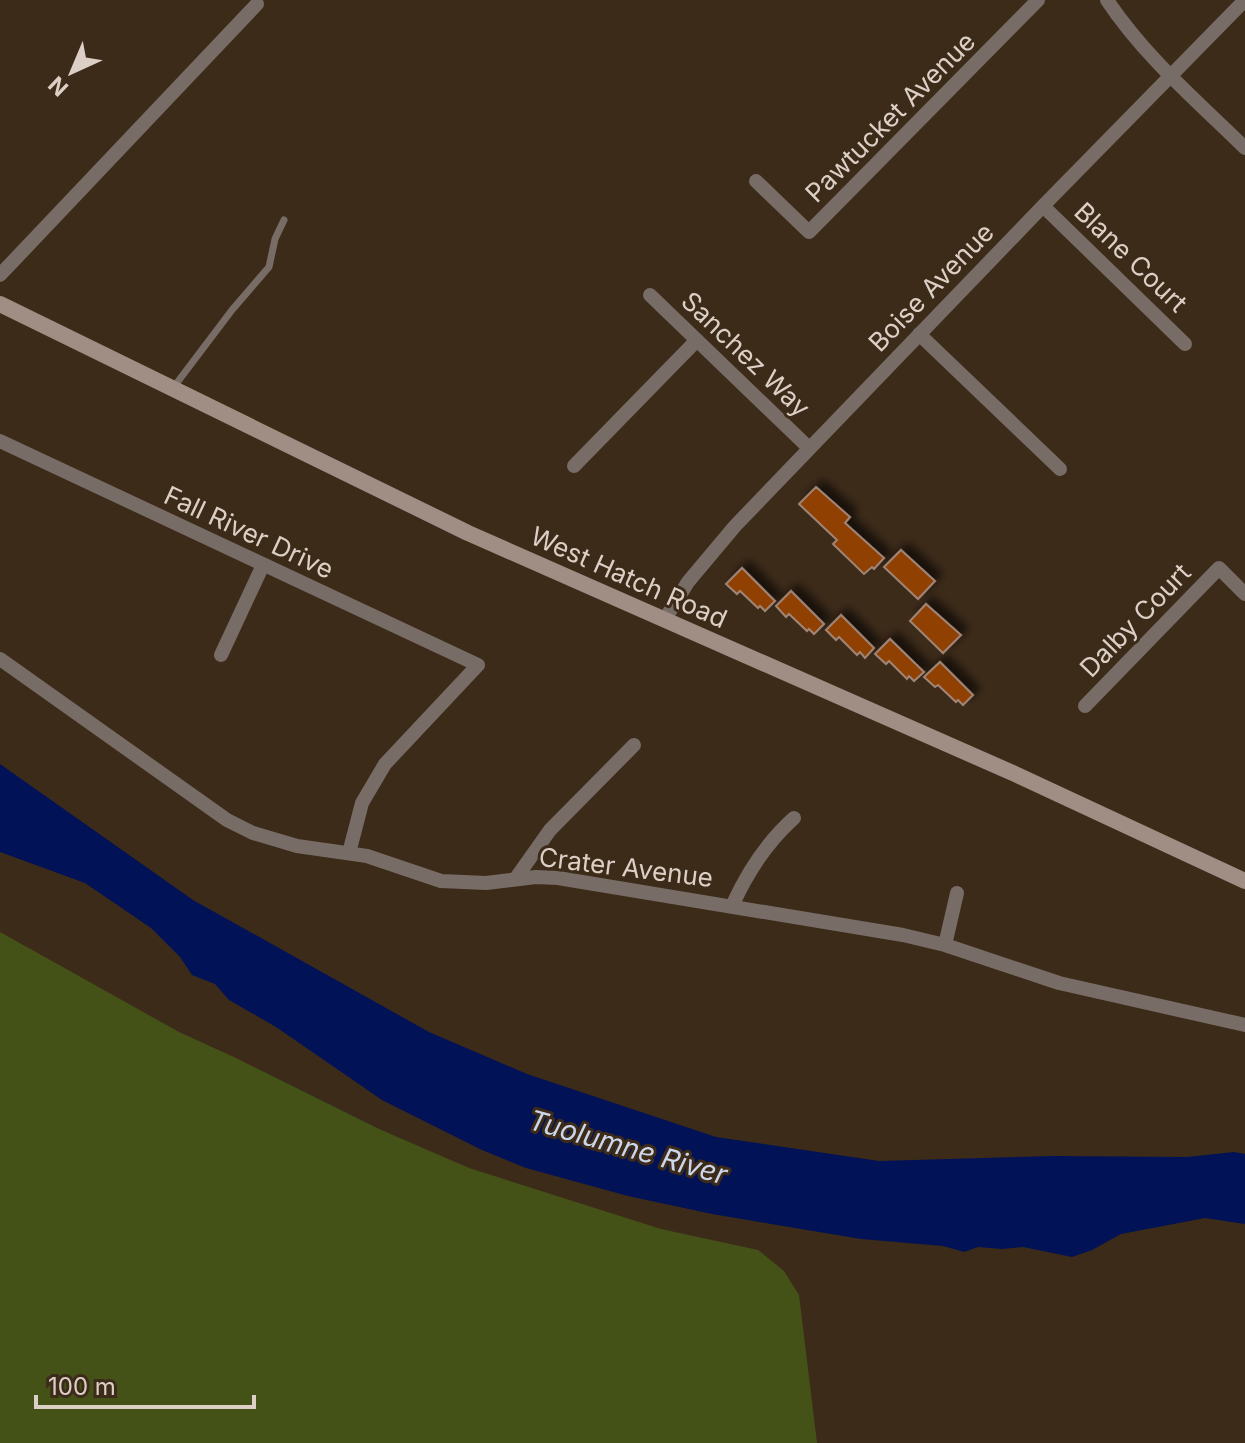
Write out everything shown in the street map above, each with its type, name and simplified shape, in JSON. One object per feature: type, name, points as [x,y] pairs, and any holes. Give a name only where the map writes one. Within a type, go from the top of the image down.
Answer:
[{"type":"main road","name":"West Hatch Road","points":[[0,304],[468,533],[1015,774],[1245,881]]},
{"type":"street","name":"Pawtucket Avenue","points":[[756,181],[809,232],[1038,0]]},
{"type":"street","points":[[1107,0],[1129,33],[1245,148]]},
{"type":"street","name":"Boise Avenue","points":[[665,619],[688,582],[710,555],[809,448],[1245,0]]},
{"type":"street","points":[[0,275],[257,4]]},
{"type":"street","name":"Blane Court","points":[[1043,206],[1185,344]]},
{"type":"street","name":"Sanchez Way","points":[[650,295],[809,448]]},
{"type":"street","points":[[919,334],[1060,469]]},
{"type":"street","points":[[574,466],[697,340]]},
{"type":"street","name":"Fall River Drive","points":[[0,441],[478,665],[385,764],[362,803],[349,853]]},
{"type":"street","points":[[221,655],[263,565]]},
{"type":"street","name":"Dalby Court","points":[[1085,706],[1219,568],[1245,594]]},
{"type":"street","name":"Crater Avenue","points":[[0,659],[227,820],[276,841],[367,856],[441,881],[486,883],[516,878],[558,878],[733,904],[903,935],[945,945],[1059,983],[1245,1025]]},
{"type":"street","points":[[516,878],[550,830],[634,745]]},
{"type":"street","points":[[733,904],[758,858],[794,818]]},
{"type":"street","points":[[945,945],[957,893]]},
{"type":"lane","points":[[173,388],[269,267],[275,239],[284,220]]},
{"type":"green space","points":[[0,932],[179,1032],[379,1129],[469,1168],[661,1229],[758,1250],[784,1271],[799,1295],[817,1443],[0,1443]]},
{"type":"water","name":"Tuolumne River","points":[[0,764],[193,900],[429,1032],[527,1074],[716,1137],[879,1161],[1245,1154],[1245,1224],[1205,1218],[1121,1234],[1072,1257],[1023,1247],[978,1247],[964,1252],[943,1246],[861,1239],[712,1214],[628,1196],[526,1168],[482,1150],[382,1100],[276,1027],[229,1000],[215,984],[192,975],[180,957],[151,928],[85,883],[0,852]]},
{"type":"building","points":[[816,487],[850,517],[845,523],[884,558],[874,569],[872,567],[864,574],[833,544],[837,540],[799,504]]},
{"type":"building","points":[[901,550],[935,581],[918,599],[884,567]]},
{"type":"building","points":[[742,568],[775,601],[765,611],[726,584]]},
{"type":"building","points":[[791,591],[824,624],[814,634],[789,614],[786,617],[776,606]]},
{"type":"building","points":[[926,604],[961,635],[943,653],[910,621]]},
{"type":"building","points":[[841,615],[874,648],[865,658],[826,630]]},
{"type":"building","points":[[890,639],[924,672],[914,681],[875,654]]},
{"type":"building","points":[[940,662],[973,695],[963,705],[924,677]]}]
